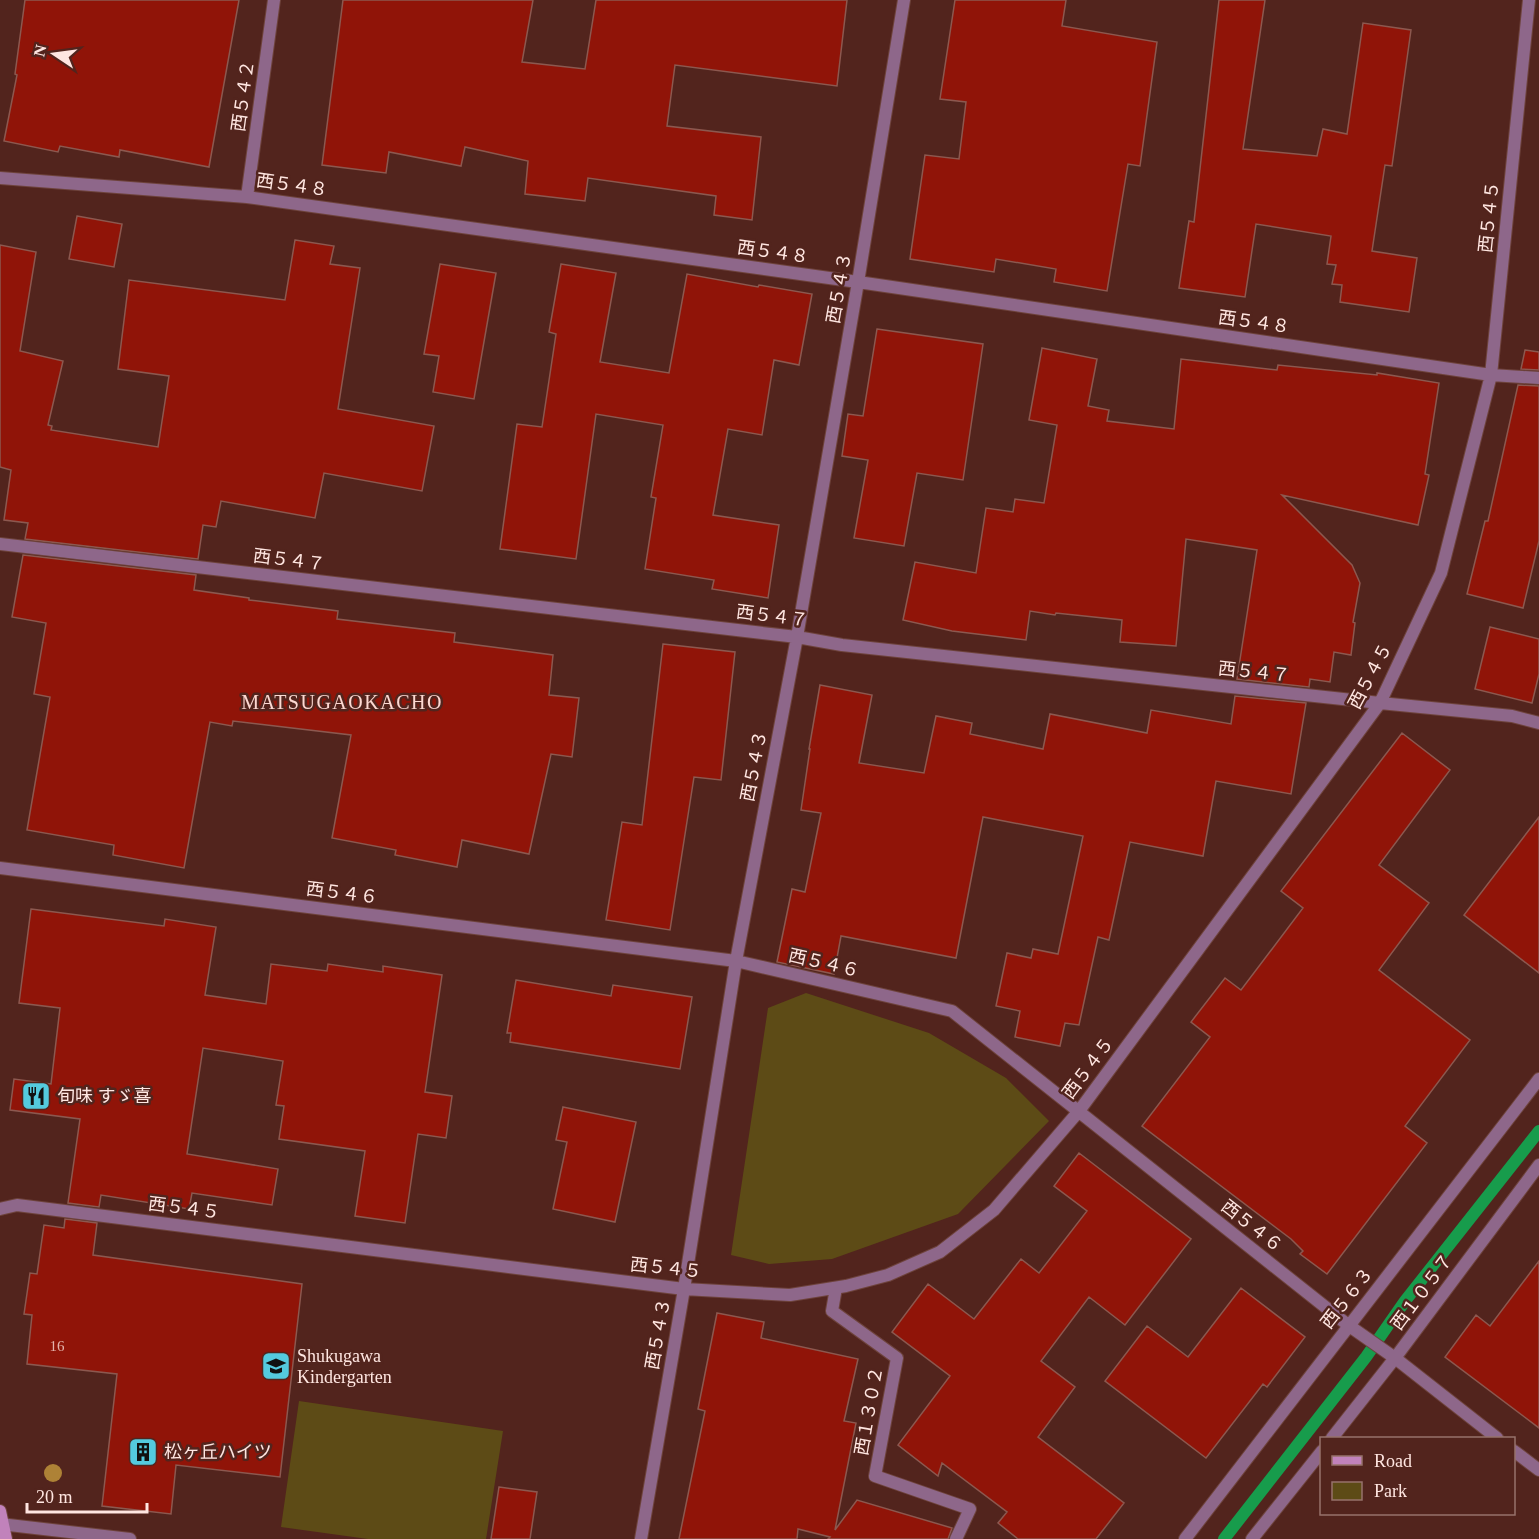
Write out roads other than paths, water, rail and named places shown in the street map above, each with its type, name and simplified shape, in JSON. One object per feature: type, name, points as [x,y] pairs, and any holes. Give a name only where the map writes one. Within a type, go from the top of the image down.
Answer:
[{"type":"street","name":"西５４２","points":[[248,197],[274,0]]},
{"type":"street","name":"西５４３","points":[[641,1539],[684,1289],[736,961],[797,637],[904,0]]},
{"type":"street","name":"西５４５","points":[[0,1209],[18,1205],[684,1289],[790,1295],[836,1288],[888,1275],[940,1251],[994,1210],[1079,1112],[1380,704],[1441,573],[1491,375],[1529,0]]},
{"type":"street","name":"西５４８","points":[[0,178],[248,197],[858,282],[1491,375],[1539,378]]},
{"type":"street","name":"西５４７","points":[[0,544],[797,637],[853,646],[1380,704],[1512,716],[1539,723]]},
{"type":"street","name":"西５４６","points":[[0,868],[736,961],[952,1011],[1348,1325],[1391,1354],[1496,1437]]},
{"type":"street","name":"西５６３","points":[[1185,1539],[1539,1079]]},
{"type":"street","name":"西１０５７","points":[[1333,1437],[1391,1354],[1539,1165]]},
{"type":"street","name":"西１３０２","points":[[836,1288],[832,1311],[897,1358],[875,1476],[970,1509],[956,1539]]},
{"type":"street","points":[[1515,1452],[1539,1470]]},
{"type":"street","points":[[1252,1539],[1320,1454]]},
{"type":"street","points":[[6,1539],[1,1519],[130,1539]]},
{"type":"waterway","points":[[1224,1539],[1366,1357],[1405,1301],[1539,1131]]},
{"type":"place","name":"旬味 すゞ喜","points":[[36,1096]]},
{"type":"place","name":"Shukugawa Kindergarten","points":[[276,1366]]},
{"type":"place","name":"松ヶ丘ハイツ","points":[[143,1452]]},
{"type":"district","name":"MATSUGAOKACHO","points":[[342,702]]}]
